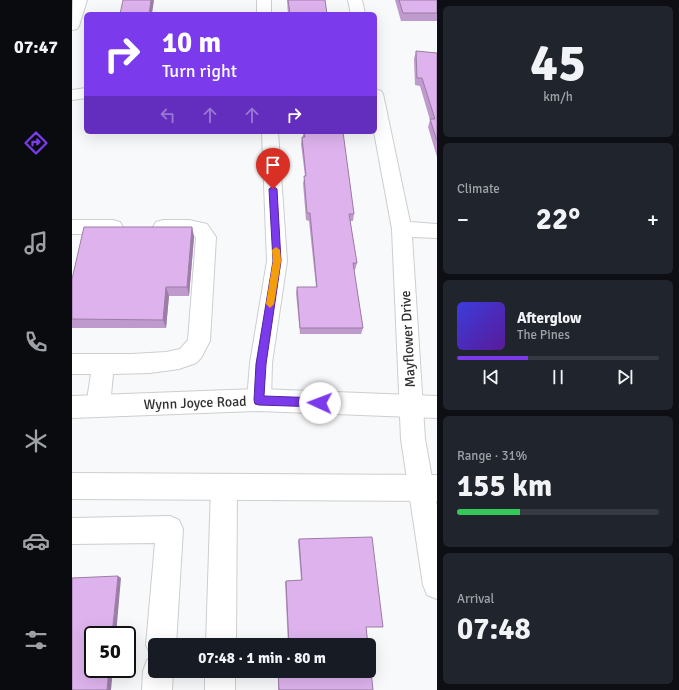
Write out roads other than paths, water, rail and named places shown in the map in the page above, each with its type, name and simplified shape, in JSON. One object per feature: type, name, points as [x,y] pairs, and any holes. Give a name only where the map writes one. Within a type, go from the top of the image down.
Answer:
[{"type":"street","points":[[72,26],[80,0]]},
{"type":"street","points":[[264,0],[264,12]]},
{"type":"street","points":[[355,0],[358,12]]},
{"type":"street","points":[[72,95],[84,93]]},
{"type":"street","name":"Mayflower Drive","points":[[377,104],[402,230],[413,439],[429,488],[437,585]]},
{"type":"street","points":[[259,400],[261,364],[277,261],[270,134]]},
{"type":"street","points":[[72,227],[189,227],[200,230],[206,237],[199,341],[190,355],[176,361],[104,365],[72,364]]},
{"type":"street","points":[[402,230],[437,230]]},
{"type":"street","points":[[98,406],[104,365]]},
{"type":"street","name":"Wynn Joyce Road","points":[[72,407],[259,400],[437,407]]},
{"type":"street","points":[[72,486],[429,488]]},
{"type":"street","points":[[221,638],[224,487]]},
{"type":"street","points":[[72,531],[170,529],[162,638]]},
{"type":"street","points":[[157,690],[158,678]]},
{"type":"street","points":[[220,678],[220,690]]}]
